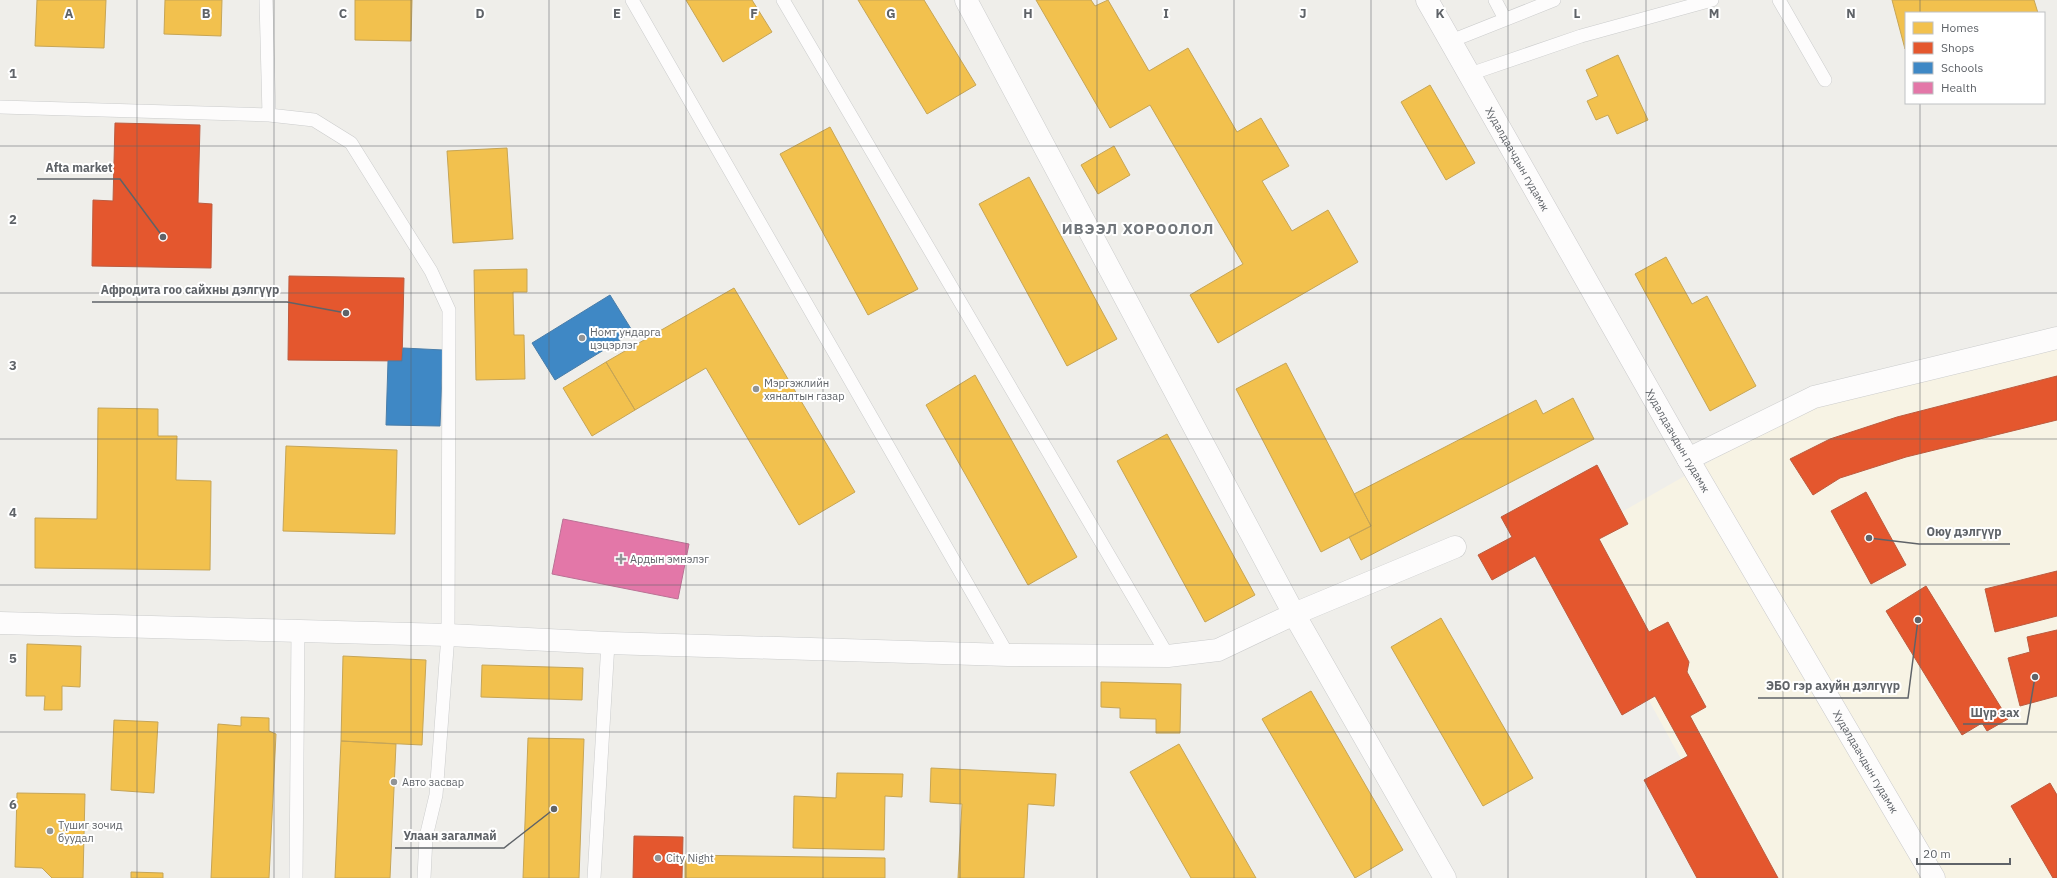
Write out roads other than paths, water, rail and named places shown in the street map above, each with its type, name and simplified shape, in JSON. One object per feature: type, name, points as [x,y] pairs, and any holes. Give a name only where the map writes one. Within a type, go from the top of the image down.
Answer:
[{"type":"street","points":[[966,0],[1294,614],[1445,878]]},
{"type":"street","name":"Худалдаачдын гудамж","points":[[1427,0],[1688,458],[1934,878]]},
{"type":"street","points":[[1688,458],[1814,397],[2057,338]]},
{"type":"street","points":[[0,623],[448,635],[608,643],[1008,655],[1168,656],[1218,650],[1294,614],[1456,547]]},
{"type":"lane","points":[[266,0],[269,115]]},
{"type":"lane","points":[[632,0],[1008,655]]},
{"type":"lane","points":[[783,0],[1168,656]]},
{"type":"lane","points":[[1495,0],[1505,19]]},
{"type":"lane","points":[[1451,41],[1554,0]]},
{"type":"lane","points":[[1470,74],[1581,36],[1712,0]]},
{"type":"lane","points":[[1779,0],[1825,80]]},
{"type":"lane","points":[[0,107],[269,115],[314,120],[351,143],[431,271],[449,310],[448,635],[436,795],[426,837],[424,878]]},
{"type":"lane","points":[[296,878],[298,631]]},
{"type":"lane","points":[[594,878],[608,643]]},
{"type":"place","name":"Afta market","points":[[163,237]]},
{"type":"place","name":"Афродита гоо сайхны дэлгүүр","points":[[346,313]]},
{"type":"place","name":"Номт ундарга цэцэрлэг","points":[[582,338]]},
{"type":"place","name":"Мэргэжлийн хяналтын газар","points":[[756,389]]},
{"type":"place","name":"Оюу дэлгүүр","points":[[1869,538]]},
{"type":"place","name":"Ардын эмнэлэг","points":[[621,559]]},
{"type":"place","name":"ЭБО гэр ахуйн дэлгүүр","points":[[1918,620]]},
{"type":"place","name":"Шүр зах","points":[[2035,677]]},
{"type":"place","name":"Авто засвар","points":[[394,782]]},
{"type":"place","name":"Улаан загалмай","points":[[554,809]]},
{"type":"place","name":"Түшиг зочид буудал","points":[[50,831]]},
{"type":"place","name":"City Night","points":[[658,858]]},
{"type":"district","name":"ИВЭЭЛ ХОРООЛОЛ","points":[[1138,229]]}]
